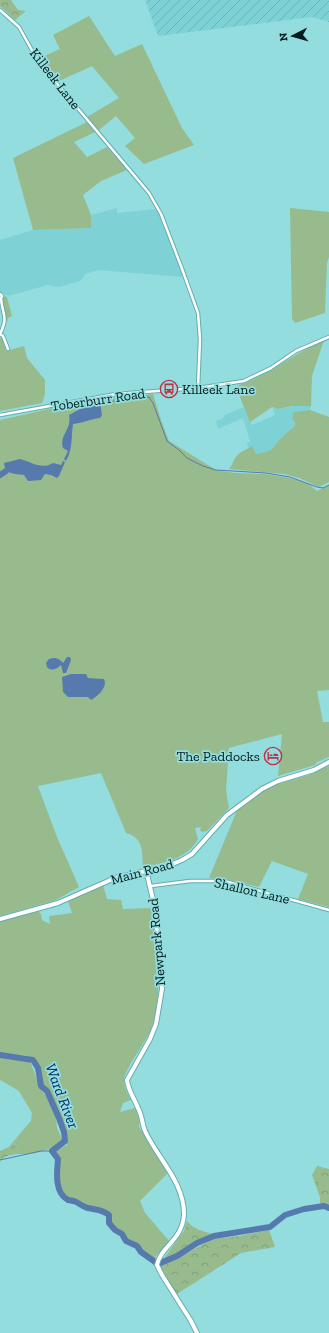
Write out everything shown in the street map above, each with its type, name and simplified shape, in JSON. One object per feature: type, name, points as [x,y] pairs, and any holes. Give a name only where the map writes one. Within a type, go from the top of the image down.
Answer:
[{"type":"main road","name":"Main Road","points":[[0,919],[49,906],[115,878],[168,866],[188,856],[227,815],[262,789],[278,781],[314,770],[329,762]]},
{"type":"main road","name":"Newpark Road","points":[[146,870],[151,886],[156,915],[162,979],[161,996],[156,1024],[150,1039],[126,1080],[130,1093],[141,1114],[145,1131],[176,1182],[181,1198],[184,1213],[181,1228],[157,1263],[162,1275],[192,1321],[198,1333]]},
{"type":"street","name":"Killeek Lane","points":[[0,10],[19,28],[33,52],[48,73],[149,193],[159,208],[198,313],[200,339],[198,388]]},
{"type":"street","points":[[0,294],[2,296],[1,301],[5,316],[5,323],[0,334],[3,336],[7,348],[3,347]]},
{"type":"street","name":"Toberburr Road","points":[[0,416],[116,394],[198,388],[244,381],[271,368],[296,351],[323,338],[329,337]]},
{"type":"street","name":"Shallon Lane","points":[[151,886],[190,882],[224,881],[329,910]]},
{"type":"shaded area","points":[[145,0],[329,0],[329,22],[312,17],[158,36]]},
{"type":"shaded area","points":[[117,208],[117,213],[157,209],[161,214],[183,277],[98,270],[85,274],[80,281],[59,287],[48,285],[8,296],[0,292],[0,240],[33,230],[91,228],[91,215]]},
{"type":"shaded area","points":[[95,401],[100,402],[102,415],[100,418],[73,424],[71,447],[66,461],[64,459],[68,451],[63,448],[62,443],[69,425],[69,415]]},
{"type":"shaded area","points":[[300,405],[311,406],[310,410],[294,412],[294,427],[283,436],[271,450],[261,454],[256,454],[252,447],[248,448],[247,443],[250,441],[243,418],[218,429],[216,421],[222,419],[225,415],[244,407],[252,425],[275,415],[273,408],[278,409]]},
{"type":"shaded area","points":[[20,459],[40,466],[53,463],[61,465],[63,461],[65,462],[57,478],[45,474],[41,480],[28,481],[24,475],[11,473],[5,467],[4,463]]},
{"type":"shaded area","points":[[67,657],[70,657],[71,660],[66,673],[63,673],[61,665],[54,669],[49,669],[47,667],[46,663],[49,659],[57,658],[63,663]]},
{"type":"shaded area","points":[[71,674],[86,674],[88,678],[104,679],[105,685],[99,694],[91,700],[88,697],[68,697],[63,692],[62,677]]},
{"type":"green space","points":[[0,0],[11,0],[18,10],[26,11],[15,20],[0,6]]},
{"type":"green space","points":[[89,16],[115,56],[142,44],[182,128],[194,145],[144,164],[125,146],[135,138],[116,116],[99,130],[87,117],[119,98],[92,66],[59,81],[40,58],[60,49],[53,35]]},
{"type":"green space","points":[[87,122],[95,132],[74,142],[87,157],[107,147],[127,170],[101,181],[83,195],[91,215],[91,228],[33,230],[13,158]]},
{"type":"green space","points":[[290,208],[329,212],[329,257],[327,263],[325,313],[295,323],[292,319]]},
{"type":"green space","points":[[5,296],[7,297],[12,316],[8,318],[7,322],[2,300]]},
{"type":"green space","points":[[0,338],[2,338],[6,351],[24,346],[27,358],[45,380],[45,394],[42,403],[0,411]]},
{"type":"green space","points":[[324,340],[312,376],[311,406],[292,406],[278,409],[272,407],[250,422],[237,389],[239,385],[261,376]]},
{"type":"green space","points":[[153,394],[169,441],[216,470],[235,473],[265,474],[290,478],[309,484],[317,491],[329,485],[329,690],[317,691],[323,722],[329,722],[329,757],[317,762],[315,765],[278,776],[282,734],[229,748],[226,790],[229,808],[207,831],[202,832],[200,830],[201,827],[195,828],[198,839],[188,851],[181,856],[167,862],[143,867],[141,846],[136,838],[126,833],[101,773],[38,786],[57,837],[79,887],[56,900],[0,916],[0,420],[94,399]]},
{"type":"green space","points":[[310,410],[329,417],[329,482],[319,487],[299,478],[284,474],[229,469],[237,456],[252,446],[256,454],[273,448],[284,435],[294,427],[295,423],[292,419],[294,412]]},
{"type":"green space","points":[[329,766],[329,907],[298,899],[308,874],[272,861],[259,887],[229,880],[209,878],[238,808],[265,789],[309,775]]},
{"type":"green space","points":[[103,885],[107,899],[121,900],[123,909],[152,908],[158,969],[155,1015],[151,1029],[130,1064],[124,1078],[125,1087],[131,1100],[123,1103],[120,1112],[135,1108],[139,1119],[139,1127],[168,1173],[140,1201],[145,1213],[170,1242],[154,1260],[145,1254],[138,1246],[126,1240],[122,1234],[112,1229],[110,1226],[110,1217],[102,1210],[78,1206],[73,1201],[61,1194],[56,1183],[55,1157],[53,1152],[67,1145],[67,1140],[61,1132],[57,1111],[51,1097],[41,1086],[36,1062],[30,1057],[24,1055],[0,1054],[0,921],[38,911],[41,914],[42,920],[50,924],[49,916],[72,913],[68,901]]},
{"type":"green space","points":[[0,1057],[27,1059],[31,1063],[39,1086],[56,1115],[57,1128],[63,1141],[60,1144],[46,1150],[30,1154],[24,1154],[17,1150],[15,1144],[18,1136],[31,1121],[32,1113],[19,1091],[0,1080]]},
{"type":"green space","points":[[18,1136],[15,1144],[17,1150],[25,1154],[15,1154],[0,1161],[0,1151],[9,1147]]},
{"type":"green space","points":[[317,1166],[329,1169],[329,1206],[320,1205],[320,1197],[312,1175]]},
{"type":"green space","points":[[187,1221],[196,1228],[214,1234],[162,1261],[184,1231]]},
{"type":"green space","points":[[269,1230],[275,1247],[241,1253],[177,1294],[159,1268],[159,1265],[177,1258],[213,1239]]},
{"type":"waterway","points":[[99,403],[149,397],[153,403],[167,441],[187,458],[203,466],[216,470],[266,473],[290,477],[323,488],[329,485]]},
{"type":"waterway","points":[[0,475],[6,471]]},
{"type":"waterway","name":"Ward River","points":[[0,1055],[33,1060],[38,1068],[41,1086],[47,1091],[64,1132],[65,1141],[52,1151],[58,1159],[57,1181],[60,1192],[68,1200],[109,1215],[109,1223],[115,1230],[122,1234],[126,1241],[137,1246],[141,1252],[158,1264],[177,1256],[197,1243],[214,1236],[270,1227],[285,1215],[304,1209],[324,1206],[329,1208]]},
{"type":"waterway","points":[[0,1160],[41,1151],[52,1151]]},
{"type":"place","name":"Killeek Lane","points":[[169,389]]},
{"type":"place","name":"The Paddocks","points":[[273,756]]}]
